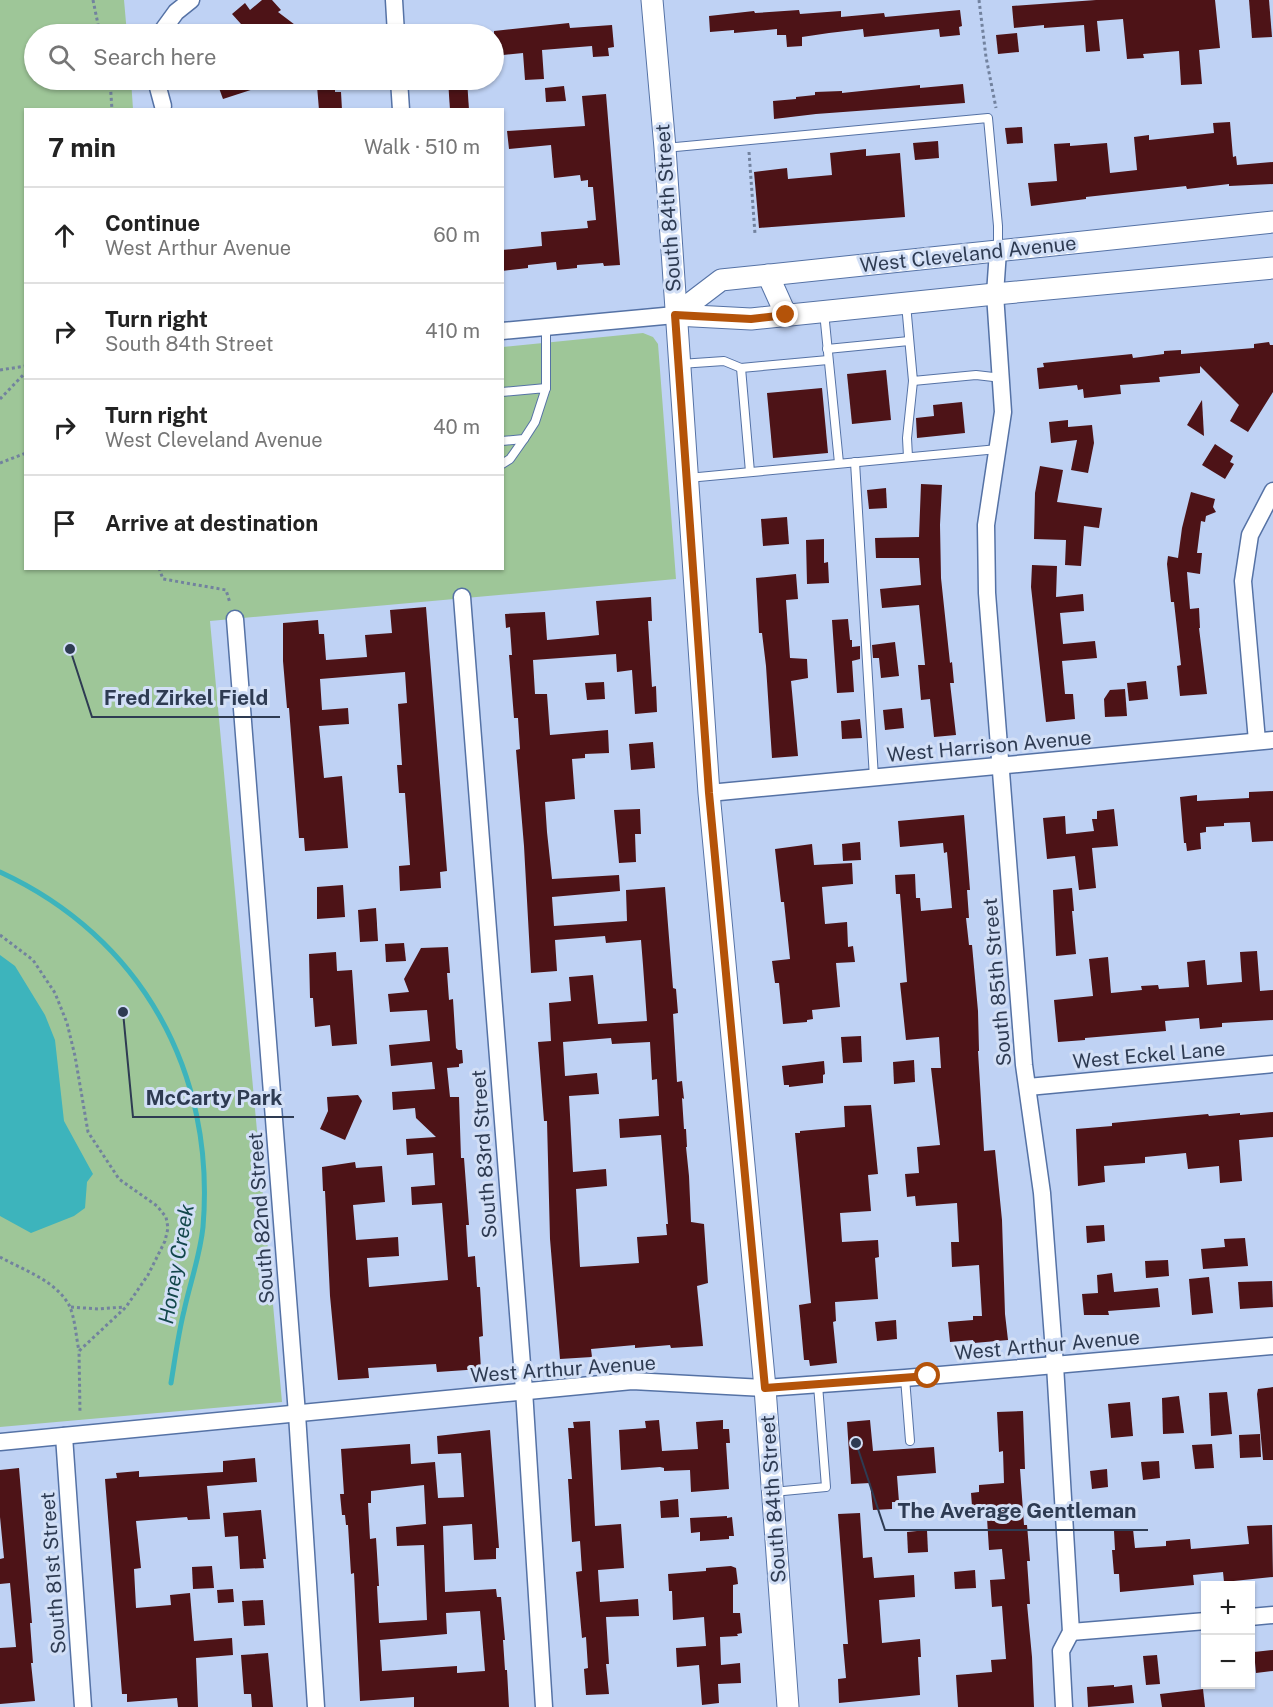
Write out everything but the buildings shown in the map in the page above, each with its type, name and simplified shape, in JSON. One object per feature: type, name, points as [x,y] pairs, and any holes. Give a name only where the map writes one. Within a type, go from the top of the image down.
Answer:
[{"type":"street","points":[[167,24],[176,12],[191,0]]},
{"type":"street","points":[[394,0],[395,24]]},
{"type":"street","name":"South 84th Street","points":[[652,0],[665,148],[709,793],[765,1388],[788,1707]]},
{"type":"street","points":[[159,90],[163,106]]},
{"type":"street","points":[[400,90],[401,108]]},
{"type":"street","name":"West Cleveland Avenue","points":[[675,315],[721,280],[1273,222]]},
{"type":"street","name":"South 85th Street","points":[[998,251],[995,294],[1004,412],[986,525],[987,593],[1024,1065],[1042,1193],[1055,1365],[1071,1632],[1061,1651],[1064,1707]]},
{"type":"street","points":[[504,331],[675,315],[751,319],[1273,268]]},
{"type":"street","points":[[768,275],[786,315]]},
{"type":"street","points":[[1265,741],[1243,580],[1250,535],[1273,491]]},
{"type":"street","name":"South 83rd Street","points":[[462,597],[524,1390],[544,1707]]},
{"type":"street","name":"South 82nd Street","points":[[235,619],[297,1414],[316,1707]]},
{"type":"street","name":"West Harrison Avenue","points":[[709,793],[1265,741]]},
{"type":"street","name":"West Eckel Lane","points":[[1028,1087],[1273,1064]]},
{"type":"street","name":"West Arthur Avenue","points":[[0,1442],[632,1381],[765,1388],[1273,1347]]},
{"type":"street","name":"South 81st Street","points":[[64,1436],[83,1707]]},
{"type":"street","points":[[1255,1617],[1273,1615]]},
{"type":"street","points":[[1071,1632],[1201,1621]]},
{"type":"lane","points":[[665,148],[988,118],[998,226],[998,251]]},
{"type":"lane","points":[[906,303],[913,381],[907,438],[908,457]]},
{"type":"lane","points":[[824,311],[839,464]]},
{"type":"lane","points":[[504,463],[510,459],[535,422],[546,388],[546,327]]},
{"type":"lane","points":[[827,349],[909,341]]},
{"type":"lane","points":[[679,364],[724,361],[741,368],[828,360]]},
{"type":"lane","points":[[741,368],[750,472]]},
{"type":"lane","points":[[913,381],[976,375],[1002,378]]},
{"type":"lane","points":[[504,392],[546,388]]},
{"type":"lane","points":[[504,441],[524,439]]},
{"type":"lane","points":[[687,478],[998,449]]},
{"type":"lane","points":[[855,462],[874,778]]},
{"type":"lane","points":[[905,1378],[910,1441]]},
{"type":"lane","points":[[772,1492],[826,1486],[818,1385]]},
{"type":"path","points":[[93,0],[98,24]]},
{"type":"path","points":[[980,0],[986,57],[997,111],[988,118]]},
{"type":"path","points":[[111,90],[112,108]]},
{"type":"path","points":[[748,140],[755,234]]},
{"type":"path","points":[[0,370],[24,366]]},
{"type":"path","points":[[0,399],[24,374]]},
{"type":"path","points":[[0,463],[24,454]]},
{"type":"path","points":[[160,570],[163,579],[226,590],[235,619]]},
{"type":"path","points":[[0,935],[33,960],[55,993],[67,1023],[75,1056],[88,1132],[118,1179],[157,1206],[166,1217],[168,1228],[165,1241],[148,1275],[126,1307],[79,1351]]},
{"type":"path","points":[[0,1257],[52,1287],[70,1307],[79,1351],[80,1413]]},
{"type":"path","points":[[70,1307],[98,1309],[126,1307]]},
{"type":"shaded area","points":[[0,0],[124,0],[126,24],[24,24],[24,90],[132,90],[133,108],[24,108],[24,570],[504,570],[504,347],[643,333],[653,337],[658,344],[676,579],[210,621],[282,1402],[0,1427]]},
{"type":"shaded area","points":[[0,955],[15,966],[45,1015],[55,1040],[64,1121],[93,1174],[87,1182],[85,1208],[74,1216],[31,1233],[0,1216]]},
{"type":"waterway","name":"Honey Creek","points":[[0,872],[50,900],[93,933],[130,972],[159,1016],[182,1064],[197,1115],[204,1170],[203,1227],[180,1329],[171,1383]]},
{"type":"place","name":"Fred Zirkel Field","points":[[70,649]]},
{"type":"place","name":"McCarty Park","points":[[123,1012]]},
{"type":"place","name":"The Average Gentleman","points":[[856,1443]]},
{"type":"route","points":[[786,315],[751,319],[675,315],[709,793],[765,1388],[928,1376]]}]
